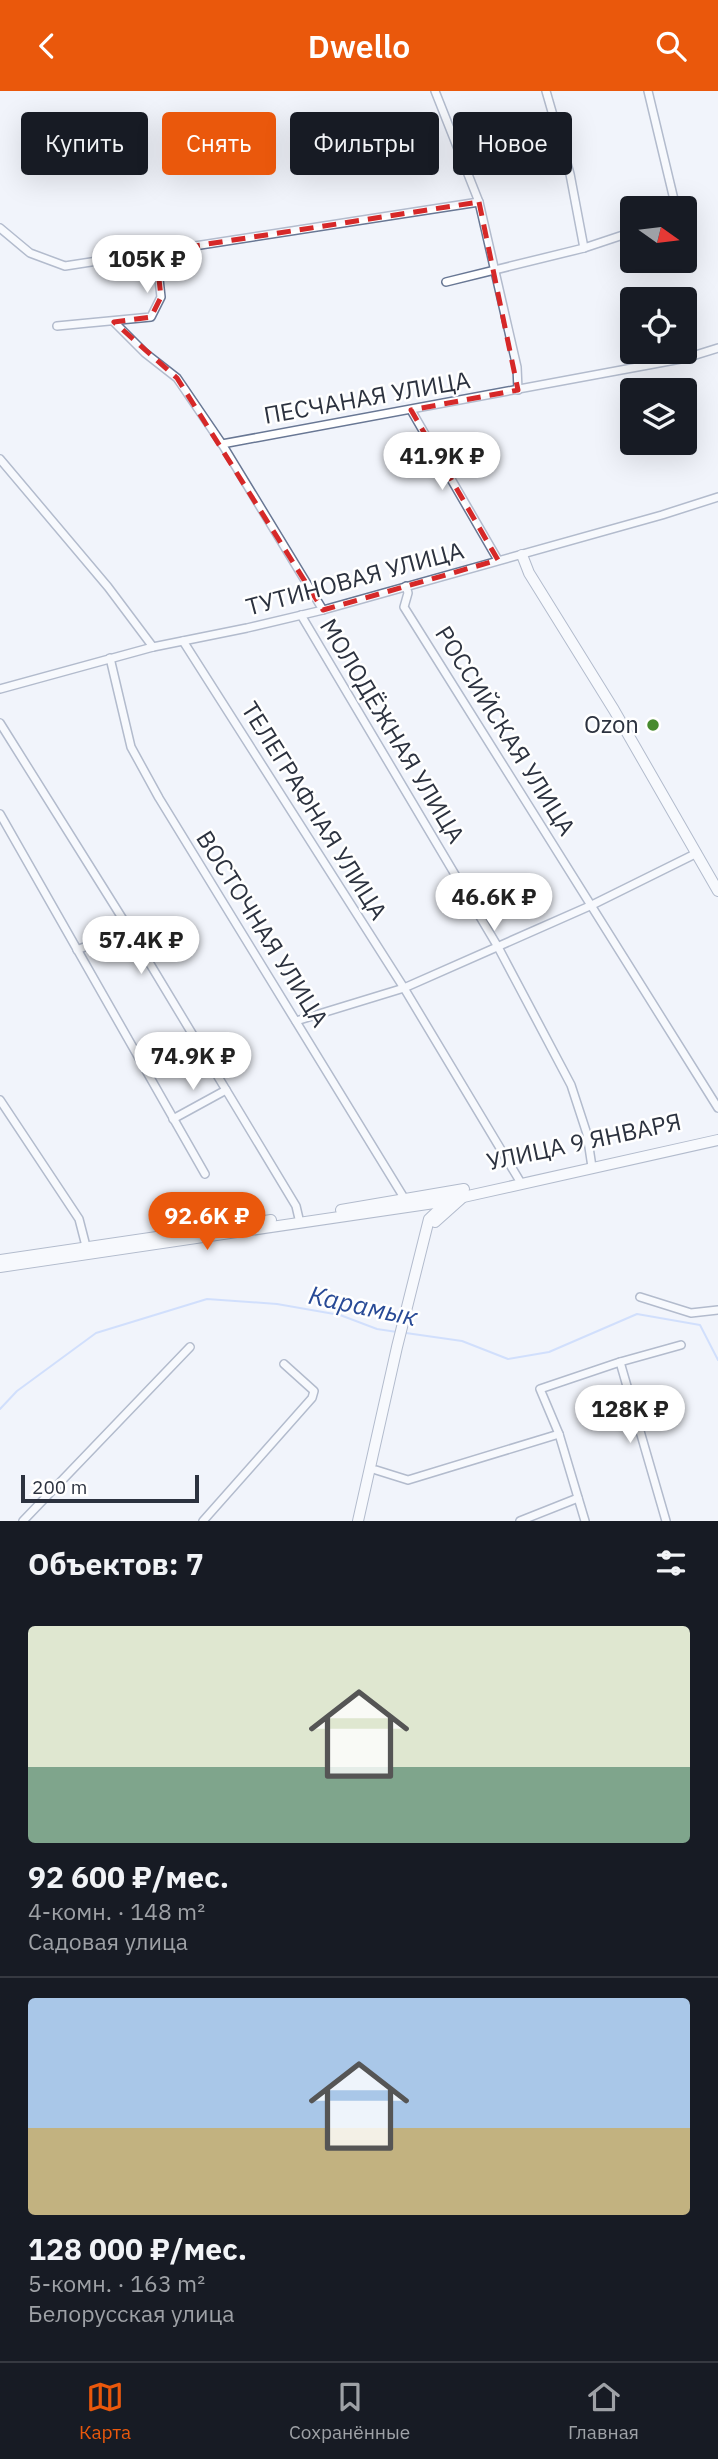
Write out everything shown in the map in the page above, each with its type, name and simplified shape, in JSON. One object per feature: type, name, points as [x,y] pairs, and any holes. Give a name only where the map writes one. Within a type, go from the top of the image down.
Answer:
[{"type":"main road","points":[[522,555],[529,573],[614,710],[718,891]]},
{"type":"main road","name":"УЛИЦА 9 ЯНВАРЯ","points":[[591,1165],[718,1135]]},
{"type":"main road","name":"УЛИЦА 9 ЯНВАРЯ","points":[[463,1193],[718,1140]]},
{"type":"main road","points":[[0,1260],[87,1250],[463,1193]]},
{"type":"main road","points":[[409,1315],[429,1219],[450,1199],[463,1193]]},
{"type":"main road","points":[[358,1521],[435,1222],[463,1193]]},
{"type":"main road","points":[[408,1203],[450,1199]]},
{"type":"main road","points":[[0,1267],[87,1250]]},
{"type":"main road","points":[[364,1521],[401,1347]]},
{"type":"street","points":[[435,91],[479,202],[516,367],[518,390]]},
{"type":"street","points":[[546,91],[570,174],[584,248]]},
{"type":"street","points":[[648,91],[674,196]]},
{"type":"street","points":[[0,228],[30,253],[65,266],[479,202]]},
{"type":"street","points":[[446,282],[584,248],[620,236]]},
{"type":"street","points":[[57,326],[114,323],[151,317],[161,297],[156,252]]},
{"type":"street","name":"МОЛОДЁЖНАЯ УЛИЦА","points":[[114,323],[145,353],[177,378],[222,444],[323,610]]},
{"type":"street","name":"ПЕСЧАНАЯ УЛИЦА","points":[[222,444],[686,358],[718,348]]},
{"type":"street","points":[[411,409],[498,560]]},
{"type":"street","points":[[0,459],[108,587],[153,647]]},
{"type":"street","name":"ТУТИНОВАЯ УЛИЦА","points":[[0,689],[153,647],[323,610],[718,498]]},
{"type":"street","name":"РОССИЙСКАЯ УЛИЦА","points":[[406,586],[408,593],[404,607],[718,1108]]},
{"type":"street","name":"МОЛОДЁЖНАЯ УЛИЦА","points":[[301,615],[498,947],[571,1085],[587,1134],[591,1165]]},
{"type":"street","name":"ТЕЛЕГРАФНАЯ УЛИЦА","points":[[183,641],[404,988],[519,1180]]},
{"type":"street","name":"ВОСТОЧНАЯ УЛИЦА","points":[[110,658],[131,747],[159,798],[408,1203]]},
{"type":"street","points":[[0,723],[129,929],[296,1206],[299,1219]]},
{"type":"street","points":[[0,814],[205,1174]]},
{"type":"street","points":[[296,1021],[404,988],[592,905],[697,853]]},
{"type":"street","points":[[77,950],[129,929]]},
{"type":"street","points":[[173,1119],[226,1090]]},
{"type":"street","points":[[0,1100],[79,1219],[87,1250]]},
{"type":"street","points":[[640,1297],[691,1313],[718,1310]]},
{"type":"street","points":[[585,1521],[559,1434],[540,1389],[620,1361],[681,1345]]},
{"type":"street","points":[[23,1521],[190,1347]]},
{"type":"street","points":[[620,1361],[666,1521]]},
{"type":"street","points":[[203,1521],[312,1398],[314,1391],[284,1364]]},
{"type":"street","points":[[376,1470],[408,1480],[559,1434]]},
{"type":"street","points":[[520,1521],[578,1498]]},
{"type":"highlighted area","points":[[479,202],[518,390],[411,410],[498,560],[323,610],[177,378],[114,322],[151,317],[161,297],[156,252]]},
{"type":"waterway","name":"Карамык","points":[[0,1409],[17,1391],[96,1333],[207,1299],[277,1304],[340,1315],[377,1329],[397,1332]]},
{"type":"waterway","name":"Карамык","points":[[406,1333],[462,1341],[508,1359],[549,1352],[637,1314],[700,1325],[718,1360]]},
{"type":"place","name":"Ozon","points":[[653,725]]}]
